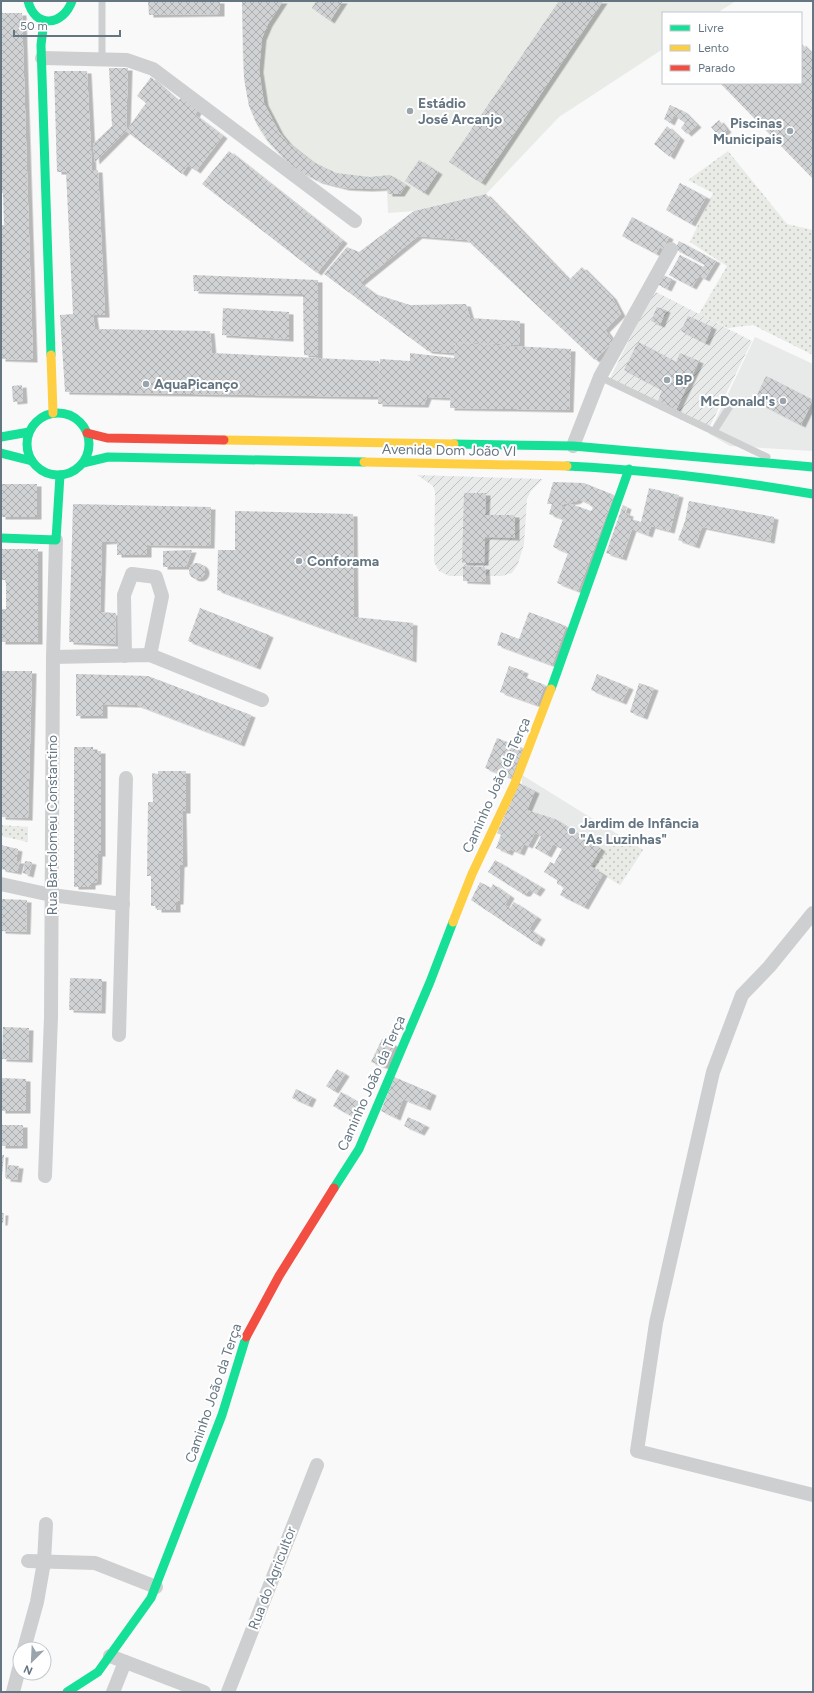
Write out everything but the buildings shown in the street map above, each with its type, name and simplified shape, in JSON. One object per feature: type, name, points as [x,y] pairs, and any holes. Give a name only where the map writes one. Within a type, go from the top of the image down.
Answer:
[{"type":"street","points":[[28,1],[28,8],[32,14],[44,21],[51,22],[64,16],[68,12],[72,1]]},
{"type":"street","points":[[44,21],[42,58],[53,413]]},
{"type":"street","points":[[42,58],[102,58],[127,60],[153,69],[355,221]]},
{"type":"street","points":[[573,446],[600,377],[671,249]]},
{"type":"street","points":[[53,413],[64,413],[79,421],[87,433],[90,447],[83,464],[69,473],[60,475],[50,474],[40,469],[32,461],[28,447],[29,432],[35,423],[43,417],[53,413]]},
{"type":"street","points":[[1,437],[29,432]]},
{"type":"street","name":"Avenida Dom João VI","points":[[87,433],[108,438],[573,446],[813,467]]},
{"type":"street","points":[[1,453],[32,461]]},
{"type":"street","name":"Avenida Dom João VI","points":[[83,464],[108,457],[549,465],[629,470],[736,481],[813,494]]},
{"type":"street","name":"Caminho João da Terça","points":[[67,1692],[98,1672],[151,1598],[222,1415],[248,1331],[279,1276],[359,1149],[430,982],[472,874],[515,783],[545,707],[629,470]]},
{"type":"street","name":"Rua Bartolomeu Constantino","points":[[45,1176],[51,1017],[53,657],[56,540],[60,475]]},
{"type":"street","points":[[1,538],[56,540]]},
{"type":"street","points":[[125,656],[124,595],[132,574],[156,577],[162,596],[150,655]]},
{"type":"street","points":[[53,657],[150,655],[262,700]]},
{"type":"street","points":[[119,1035],[126,778]]},
{"type":"street","points":[[1,884],[51,896],[123,904]]},
{"type":"street","points":[[813,913],[769,967],[742,995],[712,1072],[656,1323],[637,1451],[813,1495]]},
{"type":"street","name":"Rua do Agricultor","points":[[228,1692],[317,1465]]},
{"type":"street","points":[[26,1641],[37,1602],[44,1562],[46,1524]]},
{"type":"street","points":[[28,1562],[95,1563],[156,1587]]},
{"type":"street","points":[[110,1656],[204,1692]]},
{"type":"street","points":[[113,1692],[125,1662]]},
{"type":"street","points":[[13,1692],[16,1681]]},
{"type":"lane","points":[[102,1],[102,58]]},
{"type":"lane","points":[[600,377],[760,452],[780,464]]},
{"type":"lane","points":[[714,431],[732,403]]},
{"type":"shaded area","name":"Estádio José Arcanjo","points":[[736,1],[719,12],[662,12],[662,50],[559,117],[486,194],[414,211],[388,213],[387,188],[366,190],[345,188],[290,162],[268,143],[257,126],[250,107],[245,86],[242,43],[242,2]]},
{"type":"shaded area","points":[[728,151],[787,224],[813,230],[813,355],[753,325],[728,328],[699,314],[727,266],[690,242],[713,193],[688,180]]},
{"type":"shaded area","points":[[654,291],[752,341],[707,432],[607,384]]},
{"type":"shaded area","points":[[755,337],[813,364],[813,451],[730,446],[709,434]]},
{"type":"shaded area","points":[[417,475],[543,479],[531,491],[527,499],[524,544],[518,564],[512,573],[502,576],[449,576],[439,571],[434,562],[435,492],[433,486]]},
{"type":"shaded area","name":"Jardim de Infância \"As Luzinhas\"","points":[[522,775],[643,850],[620,885],[521,823]]},
{"type":"shaded area","points":[[1,825],[28,827],[28,842],[1,836]]},
{"type":"shaded area","points":[[615,833],[643,850],[620,885],[590,866],[601,849],[604,851]]},
{"type":"traffic: fast","points":[[28,1],[32,10],[37,16],[43,20],[49,21],[62,15],[68,9],[72,1]]},
{"type":"traffic: fast","points":[[44,21],[41,45],[51,355]]},
{"type":"traffic: fast","points":[[58,413],[70,415],[80,422],[87,432],[89,444],[87,456],[80,466],[70,473],[58,475],[46,473],[36,466],[29,456],[27,444],[29,432],[36,422],[46,415],[58,413]]},
{"type":"traffic: fast","points":[[1,437],[29,432]]},
{"type":"traffic: fast","points":[[454,444],[573,446],[813,467]]},
{"type":"traffic: fast","points":[[1,453],[32,461]]},
{"type":"traffic: fast","points":[[83,463],[108,457],[364,462]]},
{"type":"traffic: fast","points":[[567,466],[690,476],[813,494]]},
{"type":"traffic: fast","points":[[551,689],[629,469]]},
{"type":"traffic: fast","points":[[1,538],[56,540],[60,475]]},
{"type":"traffic: fast","points":[[334,1188],[359,1149],[430,982],[453,922]]},
{"type":"traffic: fast","points":[[67,1692],[98,1672],[151,1598],[222,1415],[246,1337]]},
{"type":"traffic: slow","points":[[51,355],[53,413]]},
{"type":"traffic: slow","points":[[224,440],[454,444]]},
{"type":"traffic: slow","points":[[364,462],[567,466]]},
{"type":"traffic: slow","points":[[453,922],[472,874],[515,783],[551,689]]},
{"type":"traffic: jam","points":[[87,433],[107,438],[224,440]]},
{"type":"traffic: jam","points":[[246,1337],[279,1276],[334,1188]]},
{"type":"place","name":"Estádio José Arcanjo","points":[[410,111]]},
{"type":"place","name":"Piscinas Municipais","points":[[790,131]]},
{"type":"place","name":"BP","points":[[667,380]]},
{"type":"place","name":"AquaPicanço","points":[[146,384]]},
{"type":"place","name":"McDonald's","points":[[783,401]]},
{"type":"place","name":"Conforama","points":[[299,561]]},
{"type":"place","name":"Jardim de Infância \"As Luzinhas\"","points":[[572,831]]}]
